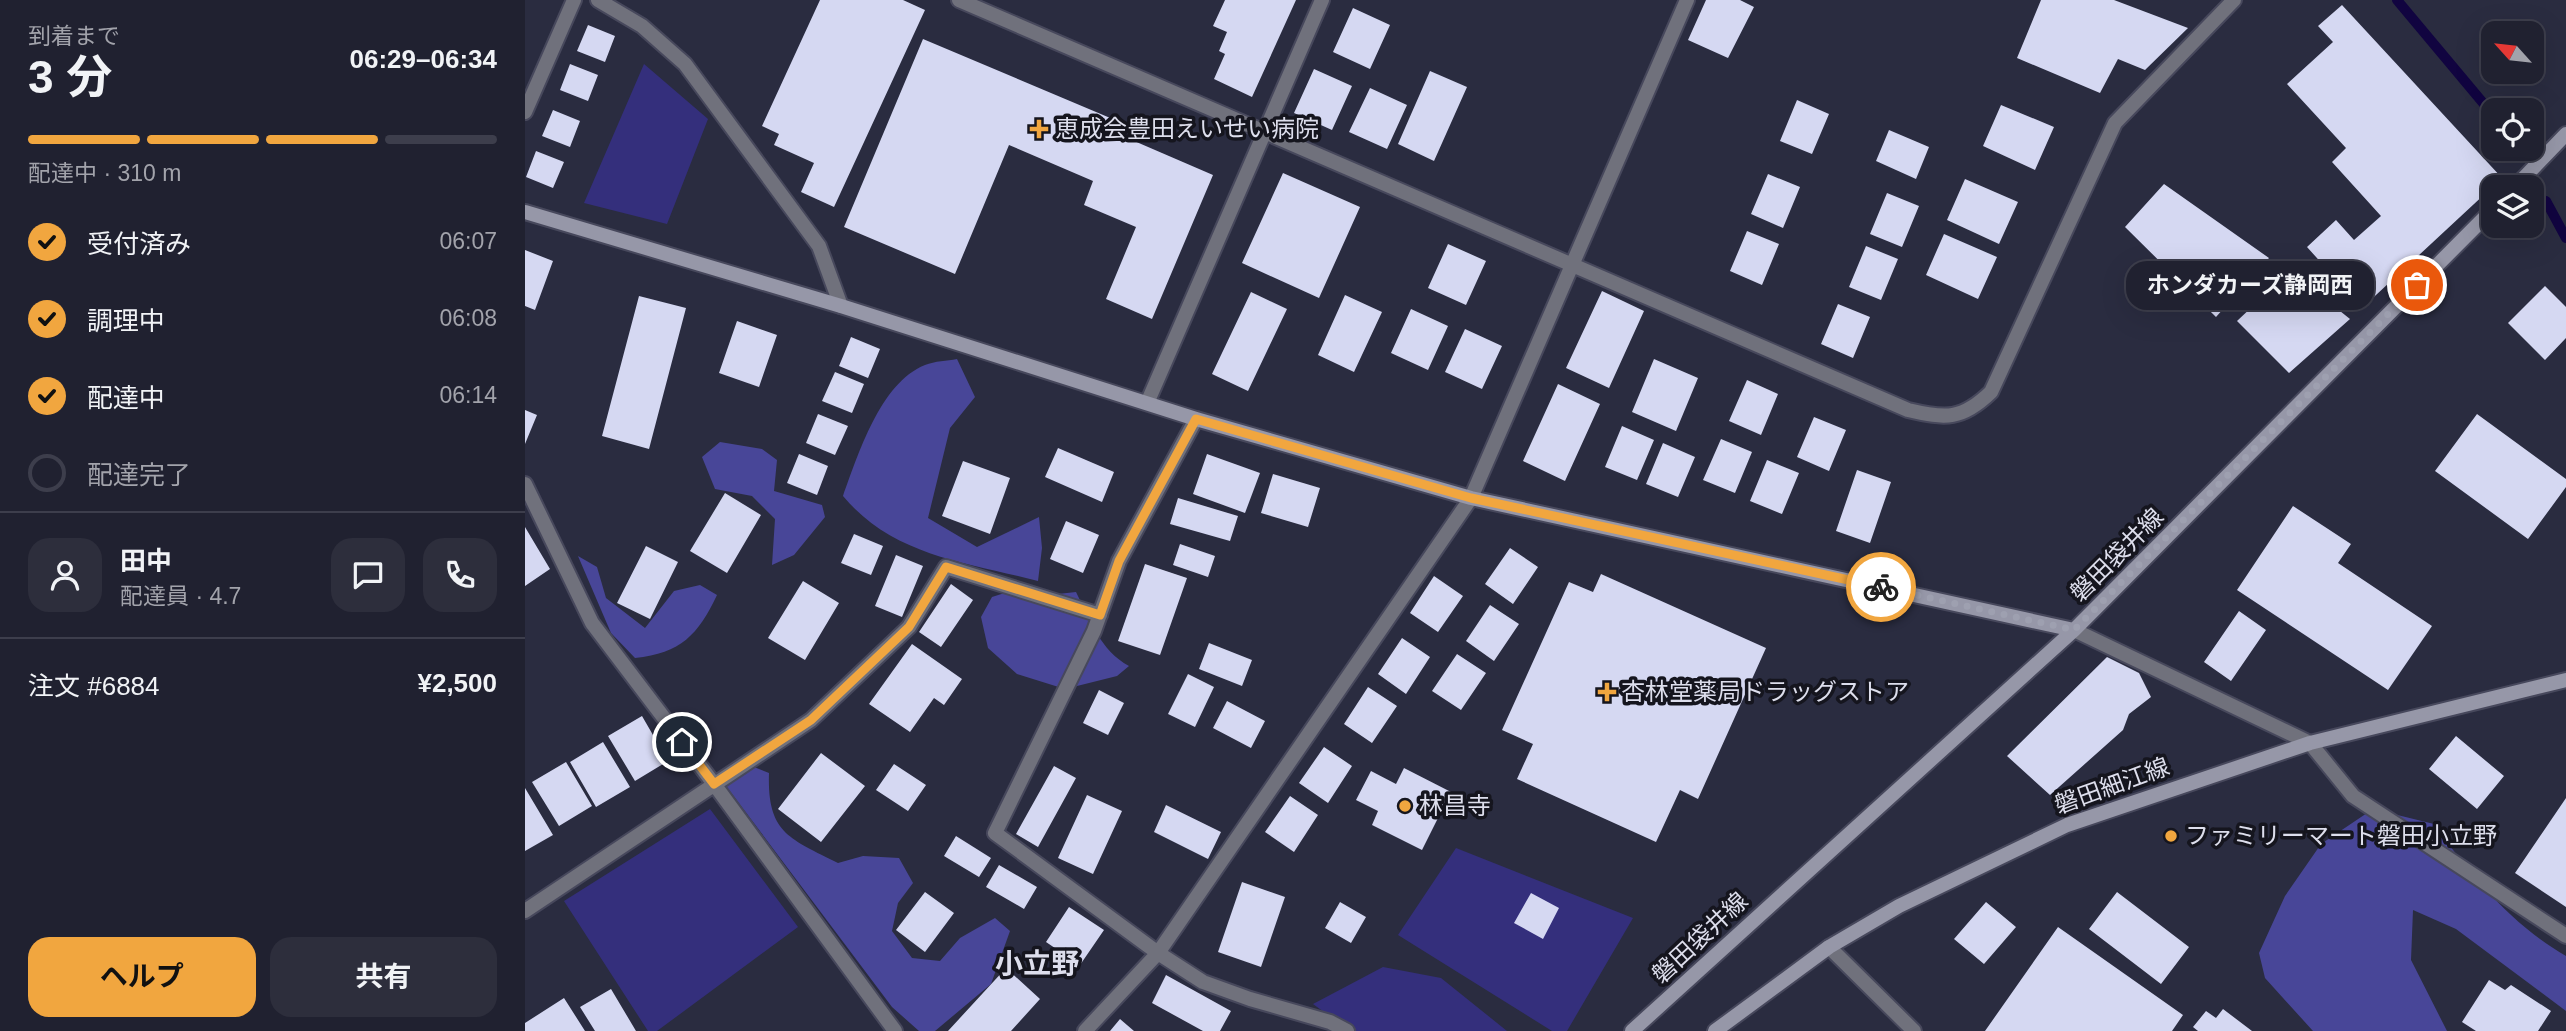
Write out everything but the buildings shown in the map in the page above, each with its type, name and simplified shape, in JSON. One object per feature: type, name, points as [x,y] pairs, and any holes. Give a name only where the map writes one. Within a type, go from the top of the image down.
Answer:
[{"type":"main road","points":[[2527,175],[2566,134]]},
{"type":"main road","points":[[525,212],[841,306],[1147,401],[1196,419],[1471,498],[2074,630]]},
{"type":"main road","name":"磐田袋井線","points":[[1633,1031],[2074,630],[2481,221]]},
{"type":"main road","name":"磐田細江線","points":[[1715,1031],[1829,947],[1899,906],[2067,825],[2310,743],[2566,680]]},
{"type":"street","points":[[525,113],[574,0]]},
{"type":"street","points":[[598,0],[642,26],[685,64],[819,246],[841,306]]},
{"type":"street","points":[[959,0],[1907,410],[1937,417],[1972,411],[1991,393],[2115,123],[2234,0]]},
{"type":"street","points":[[1147,401],[1322,0]]},
{"type":"street","points":[[1085,1031],[1158,953],[1471,498],[1687,0]]},
{"type":"street","points":[[1196,419],[1119,561],[1100,615],[996,833],[1158,953],[1203,982],[1330,1022],[1347,1031]]},
{"type":"street","points":[[525,484],[591,624],[714,784],[895,1031]]},
{"type":"street","points":[[525,911],[811,720],[909,627],[946,567],[1100,615]]},
{"type":"street","points":[[2074,630],[2310,743],[2353,796],[2566,936]]},
{"type":"street","points":[[1829,947],[1914,1031]]},
{"type":"shaded area","points":[[644,64],[708,119],[667,224],[584,203]]},
{"type":"shaded area","points":[[957,359],[975,397],[950,428],[928,518],[977,547],[1039,517],[1042,548],[1038,581],[957,562],[907,544],[884,532],[843,496],[873,422],[895,387],[909,374],[925,365]]},
{"type":"shaded area","points":[[720,442],[762,449],[777,460],[774,491],[822,505],[825,517],[794,555],[772,565],[775,519],[752,496],[715,489],[702,457]]},
{"type":"shaded area","points":[[578,556],[597,567],[606,598],[645,628],[674,591],[700,585],[717,595],[703,621],[686,640],[665,652],[635,658],[611,633]]},
{"type":"shaded area","points":[[1017,589],[1040,596],[1076,592],[1103,643],[1119,660],[1129,666],[1117,676],[1065,689],[1017,674],[988,648],[981,617],[992,597]]},
{"type":"shaded area","points":[[754,767],[769,773],[769,793],[777,821],[784,831],[806,847],[838,863],[863,856],[899,858],[913,883],[898,903],[892,931],[912,958],[940,961],[960,938],[995,918],[1010,931],[991,984],[935,1031],[919,1031],[892,1007],[726,786]]},
{"type":"shaded area","points":[[710,809],[798,927],[657,1031],[648,1031],[564,901]]},
{"type":"shaded area","points":[[2373,809],[2434,824],[2493,898],[2527,929],[2566,956],[2566,1011],[2456,929],[2413,910],[2411,960],[2447,1031],[2313,1031],[2265,978],[2259,953],[2285,896],[2321,844]]},
{"type":"shaded area","points":[[1456,848],[1633,918],[1567,1031],[1552,1031],[1398,935]]},
{"type":"shaded area","points":[[1383,967],[1441,978],[1507,1031],[1350,1031],[1313,1004]]},
{"type":"waterway","points":[[2397,0],[2481,100]]},
{"type":"waterway","points":[[2546,201],[2566,238]]},
{"type":"way so far","points":[[1881,587],[2074,630],[2417,285]]},
{"type":"place","name":"恵成会豊田えいせい病院","points":[[1039,129]]},
{"type":"place","name":"ホンダカーズ静岡西","points":[[2417,285]]},
{"type":"place","name":"杏林堂薬局ドラッグストア","points":[[1607,692]]},
{"type":"place","name":"林昌寺","points":[[1405,806]]},
{"type":"place","name":"ファミリーマート磐田小立野","points":[[2171,836]]},
{"type":"district","name":"小立野","points":[[1037,963]]},
{"type":"route","points":[[682,742],[714,784],[811,720],[909,627],[946,567],[1100,615],[1119,561],[1196,419],[1471,498],[1881,587]]}]
